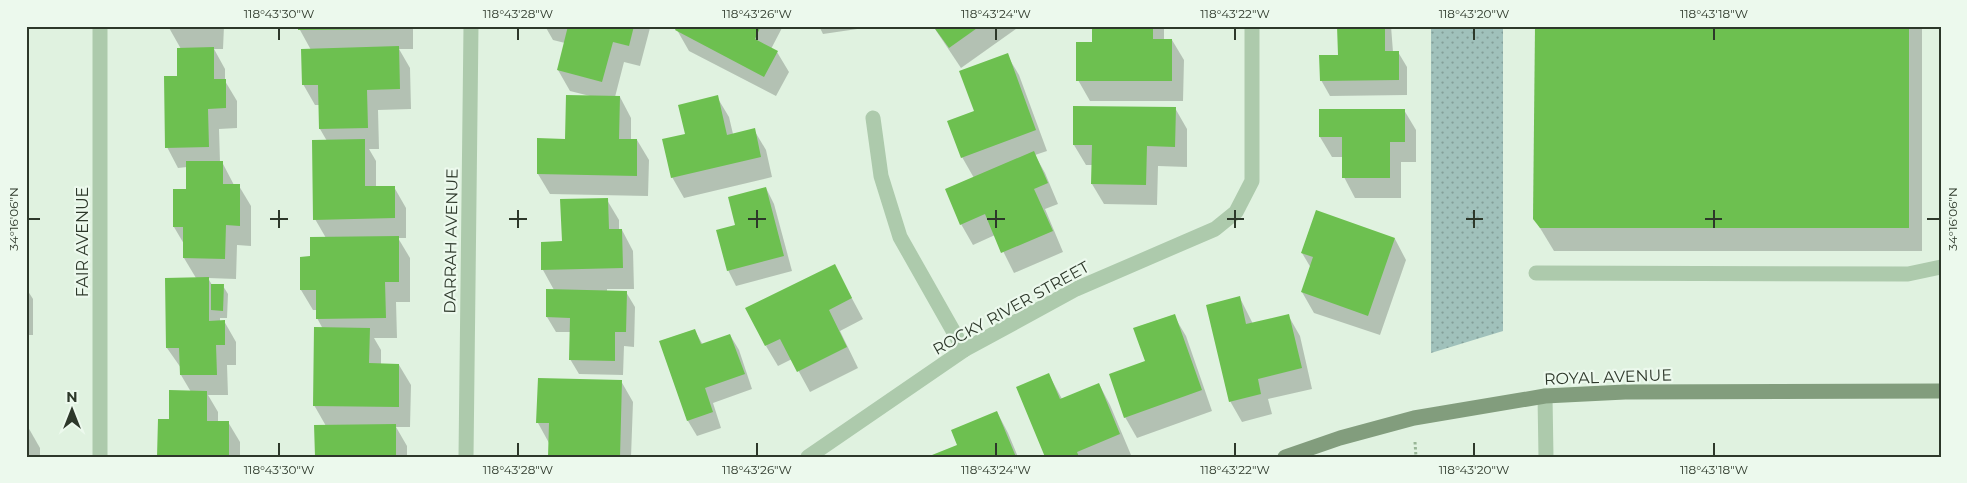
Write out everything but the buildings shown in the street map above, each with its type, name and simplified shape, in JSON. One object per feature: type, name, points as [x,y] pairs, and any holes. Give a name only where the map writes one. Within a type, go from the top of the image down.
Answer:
[{"type":"main road","name":"ROYAL AVENUE","points":[[1285,457],[1340,438],[1414,418],[1545,396],[1625,392],[1941,391]]},
{"type":"street","name":"FAIR AVENUE","points":[[100,26],[100,457]]},
{"type":"street","name":"DARRAH AVENUE","points":[[466,457],[471,26]]},
{"type":"street","name":"ROCKY RIVER STREET","points":[[808,457],[964,350],[1076,289],[1216,230],[1236,212],[1252,181],[1252,26]]},
{"type":"street","points":[[873,118],[881,176],[900,237],[964,350]]},
{"type":"street","points":[[1536,273],[1908,274],[1941,267]]},
{"type":"street","points":[[1545,396],[1546,457]]},
{"type":"shaded area","points":[[1431,26],[1503,26],[1503,331],[1431,353]]}]
